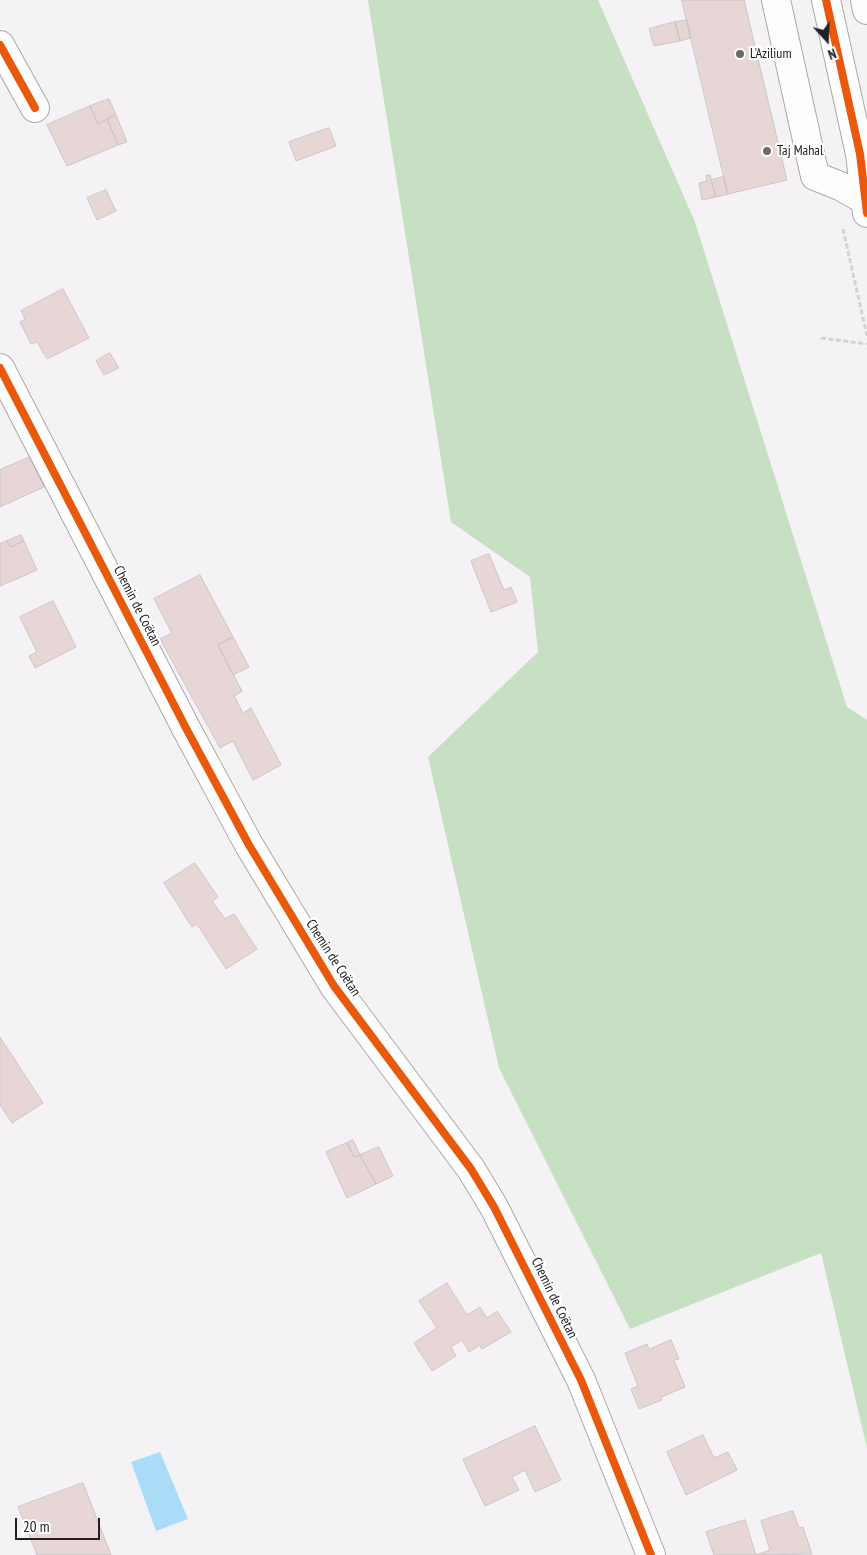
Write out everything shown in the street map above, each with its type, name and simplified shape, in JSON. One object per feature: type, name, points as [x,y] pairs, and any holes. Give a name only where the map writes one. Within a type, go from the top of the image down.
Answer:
[{"type":"street","points":[[776,0],[815,176],[840,186],[866,206]]},
{"type":"street","points":[[826,0],[860,154],[866,206]]},
{"type":"street","points":[[865,0],[867,10]]},
{"type":"street","points":[[0,45],[35,108]]},
{"type":"street","name":"Chemin de Coëtan","points":[[0,368],[187,730],[249,845],[334,986],[471,1169],[494,1207],[581,1380],[651,1555]]},
{"type":"path","points":[[822,338],[867,344]]},
{"type":"green space","points":[[368,0],[598,0],[695,222],[847,707],[867,720],[867,1448],[821,1253],[630,1329],[499,1068],[428,757],[538,652],[530,577],[451,522]]},
{"type":"water","points":[[160,1452],[188,1519],[156,1531],[131,1462]]},
{"type":"building","points":[[682,0],[744,0],[787,180],[728,194]]},
{"type":"building","points":[[687,20],[691,38],[680,41],[675,22]]},
{"type":"building","points":[[675,22],[680,41],[654,46],[649,29]]},
{"type":"building","points":[[109,99],[116,115],[98,124],[90,106]]},
{"type":"building","points":[[90,106],[98,124],[107,119],[118,145],[67,166],[47,125]]},
{"type":"building","points":[[116,115],[127,142],[118,145],[107,119]]},
{"type":"building","points":[[329,128],[336,146],[296,161],[289,142]]},
{"type":"building","points":[[710,175],[716,197],[702,200],[699,183],[707,181],[706,176]]},
{"type":"building","points":[[724,177],[728,194],[716,197],[711,180]]},
{"type":"building","points":[[106,190],[116,211],[97,220],[87,198]]},
{"type":"building","points":[[63,289],[89,338],[47,359],[37,342],[31,344],[20,322],[25,319],[21,311]]},
{"type":"building","points":[[110,353],[119,368],[104,375],[96,361]]},
{"type":"building","points":[[30,457],[44,487],[0,507],[0,470]]},
{"type":"building","points":[[21,535],[24,541],[10,547],[7,541]]},
{"type":"building","points":[[7,541],[10,547],[24,541],[37,570],[0,586],[0,544]]},
{"type":"building","points":[[489,554],[504,590],[511,587],[517,602],[491,612],[471,561]]},
{"type":"building","points":[[200,575],[233,637],[218,645],[242,691],[234,696],[243,713],[251,708],[281,765],[253,780],[233,741],[220,748],[160,639],[172,633],[154,599]]},
{"type":"building","points":[[53,601],[76,647],[35,668],[29,656],[37,652],[20,617]]},
{"type":"building","points":[[233,637],[249,667],[233,675],[218,645]]},
{"type":"building","points":[[195,863],[218,897],[212,901],[225,919],[234,914],[257,949],[226,969],[197,924],[192,927],[164,883]]},
{"type":"building","points":[[0,1037],[43,1103],[12,1123],[0,1105]]},
{"type":"building","points":[[353,1140],[360,1155],[354,1157],[347,1143]]},
{"type":"building","points":[[347,1143],[354,1157],[360,1155],[376,1184],[347,1198],[326,1152]]},
{"type":"building","points":[[379,1147],[393,1176],[376,1184],[360,1155]]},
{"type":"building","points":[[447,1283],[467,1315],[480,1307],[487,1318],[497,1311],[511,1332],[482,1349],[480,1345],[469,1352],[462,1340],[451,1347],[456,1356],[432,1371],[414,1343],[437,1328],[419,1301]]},
{"type":"building","points":[[671,1340],[679,1359],[674,1360],[685,1387],[661,1397],[662,1400],[639,1409],[631,1389],[638,1386],[625,1353],[647,1344],[649,1349]]},
{"type":"building","points":[[535,1426],[561,1480],[535,1492],[525,1470],[512,1477],[519,1490],[485,1506],[463,1460]]},
{"type":"building","points":[[703,1435],[714,1458],[728,1452],[737,1470],[686,1495],[667,1452]]},
{"type":"building","points":[[83,1483],[111,1555],[37,1555],[18,1507]]},
{"type":"building","points":[[793,1511],[799,1528],[803,1527],[812,1554],[756,1555],[770,1550],[761,1521]]},
{"type":"building","points":[[745,1520],[756,1555],[714,1555],[706,1532]]},
{"type":"cycle path","points":[[826,0],[860,154],[867,213]]},
{"type":"cycle path","points":[[0,45],[35,108]]},
{"type":"cycle path","points":[[0,368],[187,730],[249,845],[334,986],[471,1169],[494,1207],[581,1380],[651,1555]]},
{"type":"place","name":"L'Azilium","points":[[740,54]]},
{"type":"place","name":"Taj Mahal","points":[[767,151]]}]
